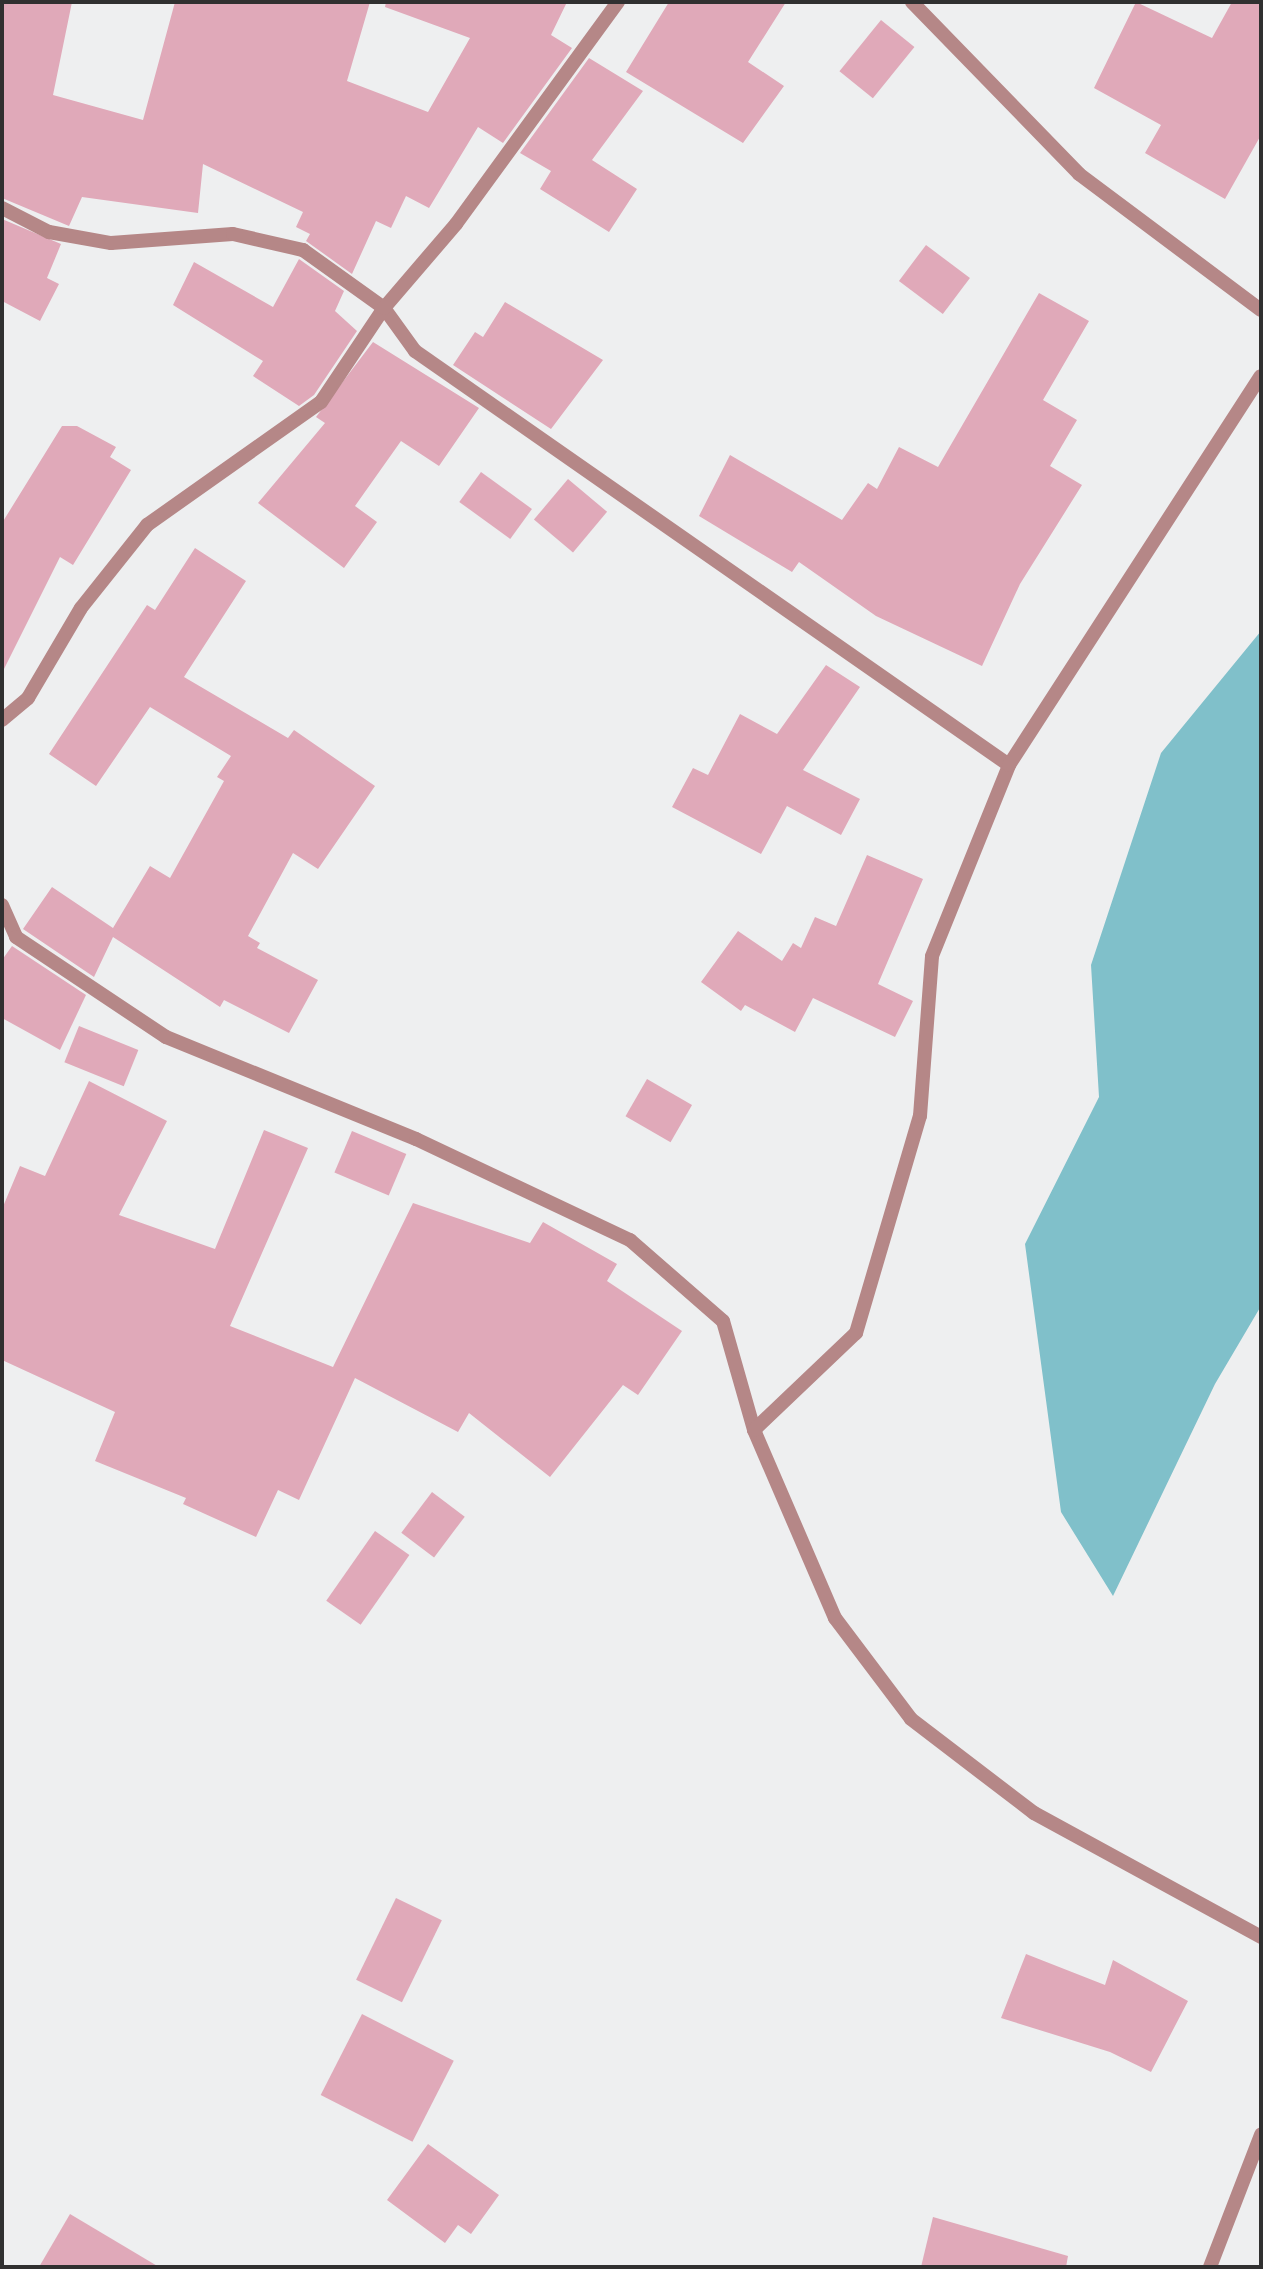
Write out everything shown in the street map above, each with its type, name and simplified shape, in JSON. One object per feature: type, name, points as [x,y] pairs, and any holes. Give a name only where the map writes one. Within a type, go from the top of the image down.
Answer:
[{"type":"street","points":[[2,720],[28,698],[81,608],[148,525],[321,402],[384,308],[456,224],[618,2]]},
{"type":"street","points":[[912,2],[1079,174],[1261,310]]},
{"type":"street","points":[[2,208],[49,232],[111,243],[233,234],[303,250],[384,308],[415,351],[1009,765]]},
{"type":"street","points":[[754,1430],[856,1333],[920,1116],[932,956],[1009,765],[1261,376]]},
{"type":"street","points":[[2,905],[16,937],[166,1037],[416,1139],[629,1240],[723,1321],[754,1430],[835,1618],[911,1719],[1034,1814],[1261,1937]]},
{"type":"street","points":[[1210,2267],[1261,2135]]},
{"type":"water","points":[[1261,631],[1261,1306],[1215,1384],[1113,1596],[1061,1512],[1025,1244],[1099,1097],[1091,965],[1161,753]]},
{"type":"building","points":[[2,2],[72,2],[53,95],[143,120],[175,2],[370,2],[347,81],[428,112],[470,38],[385,7],[386,2],[567,2],[551,35],[572,48],[503,143],[478,127],[429,208],[406,196],[391,228],[376,221],[352,274],[306,241],[310,234],[296,227],[303,212],[203,164],[198,213],[82,197],[69,226],[2,198]]},
{"type":"building","points":[[669,2],[786,2],[748,62],[784,86],[743,143],[626,72]]},
{"type":"building","points":[[1136,2],[1212,38],[1232,2],[1261,2],[1261,135],[1225,199],[1145,153],[1161,125],[1094,88]]},
{"type":"building","points":[[881,20],[914,47],[873,98],[839,71]]},
{"type":"building","points":[[589,58],[643,91],[592,160],[637,189],[609,232],[540,189],[551,171],[520,153]]},
{"type":"building","points":[[2,219],[61,244],[47,278],[59,284],[40,321],[2,301]]},
{"type":"building","points":[[926,245],[970,278],[943,314],[899,281]]},
{"type":"building","points":[[299,259],[344,291],[335,311],[357,331],[314,395],[299,406],[253,376],[263,361],[173,305],[194,262],[273,307]]},
{"type":"building","points":[[1039,293],[1089,321],[1043,400],[1077,420],[1050,466],[1082,485],[1020,584],[982,666],[876,616],[799,562],[792,572],[699,516],[730,455],[842,520],[868,483],[877,489],[899,447],[938,467]]},
{"type":"building","points":[[505,302],[603,360],[551,429],[453,365],[475,332],[483,337]]},
{"type":"building","points":[[373,342],[479,408],[439,466],[401,441],[355,506],[377,522],[344,568],[258,503],[325,423],[316,417]]},
{"type":"building","points":[[62,426],[77,426],[116,447],[110,457],[131,470],[73,565],[60,557],[2,673],[2,523]]},
{"type":"building","points":[[481,472],[532,509],[510,539],[459,502]]},
{"type":"building","points":[[568,479],[607,512],[573,552],[534,520]]},
{"type":"building","points":[[195,548],[246,581],[184,677],[288,738],[294,730],[375,786],[318,869],[293,853],[248,936],[260,943],[257,948],[318,980],[289,1033],[224,1000],[220,1007],[113,937],[94,977],[23,929],[52,887],[113,928],[150,866],[170,878],[224,781],[217,777],[231,756],[150,707],[96,786],[49,754],[147,605],[155,610]]},
{"type":"building","points":[[826,665],[860,687],[803,770],[860,799],[841,835],[787,806],[761,854],[672,807],[693,768],[708,775],[740,714],[777,734]]},
{"type":"building","points":[[867,855],[923,879],[878,984],[913,1001],[895,1037],[813,998],[795,1032],[745,1005],[741,1011],[701,982],[738,931],[782,961],[793,943],[801,948],[815,917],[836,926]]},
{"type":"building","points":[[12,946],[86,995],[60,1050],[2,1018],[2,960]]},
{"type":"building","points":[[79,1026],[138,1050],[124,1086],[64,1062]]},
{"type":"building","points":[[647,1079],[692,1105],[671,1142],[626,1116]]},
{"type":"building","points":[[89,1081],[167,1121],[119,1215],[215,1249],[264,1130],[308,1148],[230,1326],[333,1367],[413,1203],[530,1243],[543,1222],[617,1264],[607,1281],[682,1331],[638,1395],[623,1385],[550,1477],[469,1413],[458,1432],[355,1378],[299,1500],[278,1490],[256,1537],[183,1504],[186,1498],[95,1461],[115,1412],[2,1360],[2,1209],[20,1166],[45,1176]]},
{"type":"building","points":[[352,1131],[406,1154],[389,1195],[334,1172]]},
{"type":"building","points":[[432,1492],[465,1517],[434,1557],[401,1533]]},
{"type":"building","points":[[375,1531],[409,1555],[361,1625],[326,1601]]},
{"type":"building","points":[[396,1898],[442,1920],[402,2002],[356,1980]]},
{"type":"building","points":[[1026,1954],[1105,1985],[1113,1960],[1188,2001],[1151,2072],[1110,2052],[1001,2018]]},
{"type":"building","points":[[362,2014],[454,2061],[412,2142],[321,2095]]},
{"type":"building","points":[[428,2144],[499,2195],[471,2234],[458,2225],[445,2243],[387,2200]]},
{"type":"building","points":[[70,2214],[159,2267],[39,2267]]},
{"type":"building","points":[[933,2217],[1068,2256],[1066,2267],[921,2267]]}]
